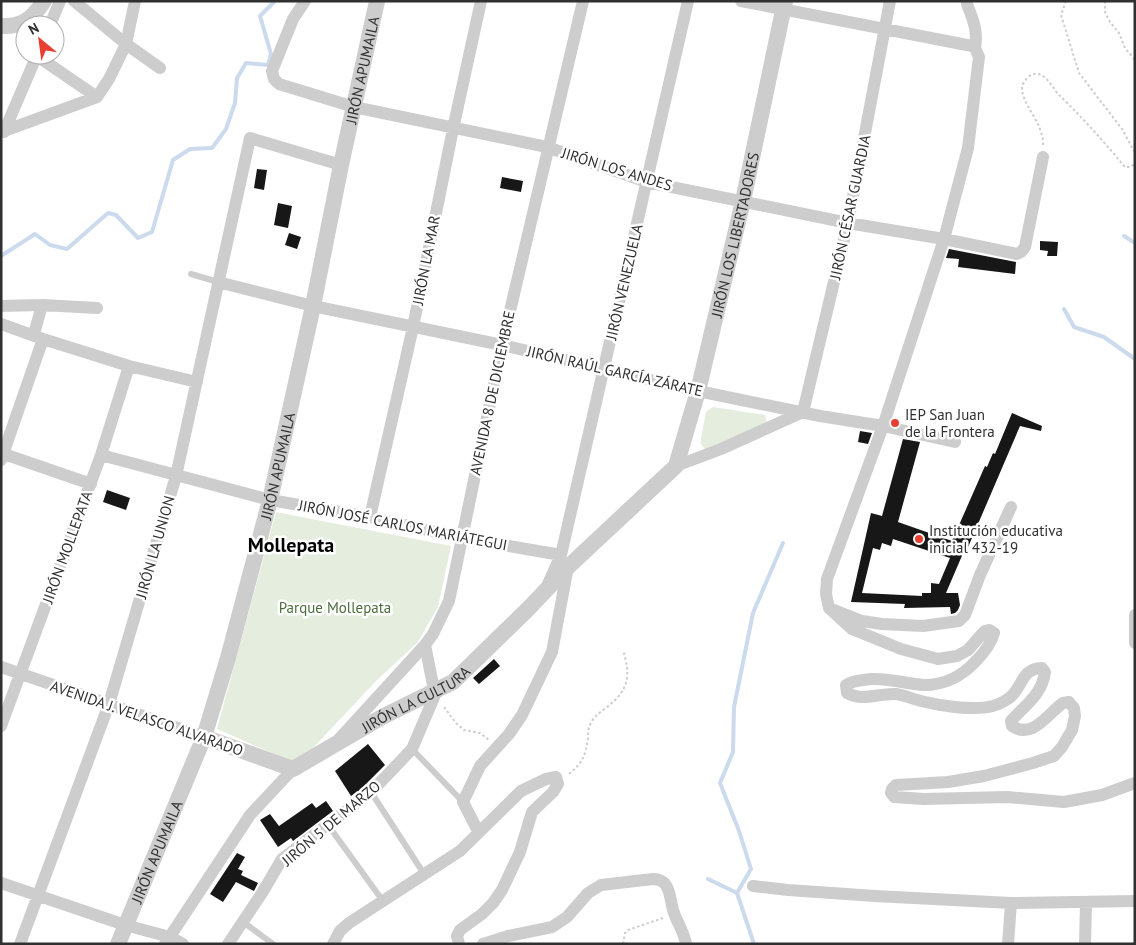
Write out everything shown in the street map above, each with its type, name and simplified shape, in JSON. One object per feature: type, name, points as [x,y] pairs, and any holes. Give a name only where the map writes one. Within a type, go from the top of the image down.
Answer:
[{"type":"street","points":[[1,26],[22,23],[35,15],[44,1]]},
{"type":"street","points":[[54,15],[60,1]]},
{"type":"street","points":[[74,1],[126,44],[160,68]]},
{"type":"street","points":[[2,132],[97,96],[109,79],[126,44],[136,1]]},
{"type":"street","name":"JIRÓN LOS ANDES","points":[[305,1],[293,19],[272,71],[274,78],[279,84],[354,107],[547,148],[647,182],[848,223],[944,239],[1017,254],[1025,246],[1043,157]]},
{"type":"street","name":"JIRÓN APUMAILA","points":[[118,944],[204,736],[228,658],[270,500],[377,1]]},
{"type":"street","name":"JIRÓN LA MAR","points":[[370,518],[413,327],[481,1]]},
{"type":"street","name":"AVENIDA 8 DE DICIEMBRE","points":[[330,748],[425,644],[433,634],[448,601],[502,345],[583,1]]},
{"type":"street","name":"JIRÓN VENEZUELA","points":[[463,802],[480,766],[499,747],[522,715],[552,652],[564,561],[604,370],[688,1]]},
{"type":"street","points":[[741,1],[784,5],[977,52]]},
{"type":"street","name":"JIRÓN CÉSAR GUARDIA","points":[[803,412],[848,223],[890,1]]},
{"type":"street","points":[[967,4],[977,34],[968,148],[944,239],[883,426],[827,579],[826,594],[829,608],[852,629],[901,649],[938,659],[957,656],[968,650],[985,631],[989,630],[994,633],[987,648],[978,660],[950,680],[925,685],[879,678],[855,680],[846,686],[847,693],[862,698],[894,694],[946,706],[993,706],[1007,700],[1016,692],[1020,682],[1028,673],[1034,669],[1042,668],[1045,672],[1038,695],[1011,722],[1012,726],[1017,730],[1036,727],[1063,703],[1069,702],[1074,708],[1075,716],[1072,730],[1054,756],[1033,764],[984,776],[948,782],[896,785],[891,793],[894,797],[924,799],[1007,797],[1064,802],[1102,795],[1135,783]]},
{"type":"street","name":"JIRÓN LOS LIBERTADORES","points":[[676,466],[698,391],[743,201],[784,5]]},
{"type":"street","points":[[2,132],[33,65]]},
{"type":"street","points":[[50,65],[97,96]]},
{"type":"street","name":"JIRÓN LA UNION","points":[[20,944],[109,704],[176,476],[250,138],[341,165]]},
{"type":"street","name":"JIRÓN RAÚL GARCÍA ZÁRATE","points":[[218,282],[313,306],[502,345],[698,391],[883,426],[954,442]]},
{"type":"street","points":[[42,305],[38,337],[2,455],[91,484]]},
{"type":"street","points":[[1,306],[42,305],[97,308]]},
{"type":"street","points":[[1,324],[129,366],[197,382]]},
{"type":"street","name":"JIRÓN MOLLEPATA","points":[[1,726],[91,484],[129,366]]},
{"type":"street","points":[[676,466],[721,449],[803,412]]},
{"type":"street","name":"JIRÓN JOSÉ CARLOS MARIÁTEGUI","points":[[101,455],[270,500],[370,518],[564,561]]},
{"type":"street","name":"JIRÓN LA CULTURA","points":[[167,940],[250,815],[293,769],[382,717],[435,693],[453,682],[546,590],[564,561],[676,466]]},
{"type":"street","points":[[829,608],[862,621],[882,624],[923,626],[959,620],[965,616],[980,575],[1011,507]]},
{"type":"street","points":[[1135,615],[1135,644]]},
{"type":"street","points":[[425,644],[435,693]]},
{"type":"street","name":"AVENIDA J. VELASCO ALVARADO","points":[[1,667],[204,736],[293,769]]},
{"type":"street","name":"JIRÓN 5 DE MARZO","points":[[228,944],[282,859],[371,792],[412,749],[435,693]]},
{"type":"street","points":[[333,944],[340,931],[360,916],[460,851],[520,790],[546,779],[556,778],[558,784],[553,792],[532,812],[520,852],[502,890],[482,914],[460,930],[457,936],[459,944]]},
{"type":"street","points":[[463,802],[478,831]]},
{"type":"street","points":[[483,944],[508,936],[552,927],[567,917],[588,893],[601,885],[659,879],[668,890],[674,913],[681,924],[686,944]]},
{"type":"street","points":[[1,883],[38,897],[183,944]]},
{"type":"street","points":[[753,886],[865,896],[1011,903],[1135,901]]},
{"type":"street","points":[[1085,944],[1086,902]]},
{"type":"street","points":[[1008,944],[1011,903]]},
{"type":"lane","points":[[191,274],[218,282]]},
{"type":"lane","points":[[412,749],[463,802]]},
{"type":"lane","points":[[371,792],[424,874]]},
{"type":"lane","points":[[328,825],[383,901]]},
{"type":"lane","points":[[243,922],[273,944]]},
{"type":"path","points":[[1066,1],[1061,15],[1079,73],[1122,129],[1135,152]]},
{"type":"path","points":[[1105,1],[1105,12],[1110,22],[1119,33],[1125,48],[1135,60]]},
{"type":"path","points":[[1043,157],[1044,136],[1025,99],[1022,88],[1026,79],[1038,73],[1048,80],[1058,94],[1077,111],[1125,167],[1131,167],[1135,163]]},
{"type":"path","points":[[558,780],[581,763],[588,740],[589,726],[593,718],[620,696],[626,687],[627,667],[623,650]]},
{"type":"path","points":[[435,693],[456,724],[464,730],[480,733],[499,747]]},
{"type":"path","points":[[623,944],[625,933],[628,930],[674,913]]},
{"type":"green space","points":[[713,407],[765,415],[767,423],[707,452],[701,444],[701,439],[706,412]]},
{"type":"green space","name":"Parque Mollepata","points":[[276,512],[451,546],[438,607],[417,643],[377,680],[313,748],[295,763],[217,729]]},
{"type":"building","points":[[257,169],[267,170],[264,190],[254,188]]},
{"type":"building","points":[[502,177],[523,181],[521,192],[500,188]]},
{"type":"building","points":[[278,203],[292,206],[288,228],[274,225]]},
{"type":"building","points":[[289,233],[301,237],[297,249],[285,245]]},
{"type":"building","points":[[1040,241],[1058,242],[1057,256],[1047,256],[1048,251],[1040,250]]},
{"type":"building","points":[[949,249],[1016,262],[1015,274],[958,267],[959,259],[946,258]]},
{"type":"building","points":[[1012,413],[1042,426],[1041,431],[1020,426],[966,552],[964,551],[946,593],[958,593],[960,605],[958,610],[951,614],[950,607],[904,608],[905,604],[851,602],[871,513],[882,516],[903,439],[920,442],[898,522],[952,541],[985,466],[987,467],[993,453],[995,454]],"holes":[[[893,539],[950,558],[939,584],[931,583],[931,593],[922,593],[922,596],[862,593],[873,548],[880,550],[882,543],[891,546]]]},
{"type":"building","points":[[860,431],[872,433],[868,444],[858,442]]},
{"type":"building","points":[[107,490],[130,498],[126,510],[103,502]]},
{"type":"building","points":[[494,659],[500,666],[479,684],[473,678]]},
{"type":"building","points":[[368,744],[385,765],[360,790],[351,796],[335,771]]},
{"type":"building","points":[[326,801],[333,811],[293,841],[291,838],[278,847],[260,820],[270,814],[279,826],[312,803],[316,808]]},
{"type":"building","points":[[237,853],[245,857],[238,869],[243,871],[241,875],[258,883],[254,891],[236,882],[223,902],[210,894]]},
{"type":"waterway","points":[[1,256],[35,234],[50,245],[67,249],[108,213],[116,215],[138,238],[152,232],[173,160],[190,149],[212,148],[226,129],[235,103],[237,78],[246,63],[268,65],[271,54],[260,16],[275,1]]},
{"type":"waterway","points":[[1124,236],[1135,243]]},
{"type":"waterway","points":[[1064,309],[1074,327],[1104,337],[1135,359]]},
{"type":"waterway","points":[[754,944],[737,893],[751,869],[739,831],[720,783],[733,752],[734,707],[753,613],[783,543]]},
{"type":"waterway","points":[[708,879],[737,893]]},
{"type":"place","name":"IEP San Juan de la Frontera","points":[[895,423]]},
{"type":"place","name":"Institución educativa inicial 432-19","points":[[919,539]]},
{"type":"district","name":"Mollepata","points":[[291,545]]}]
